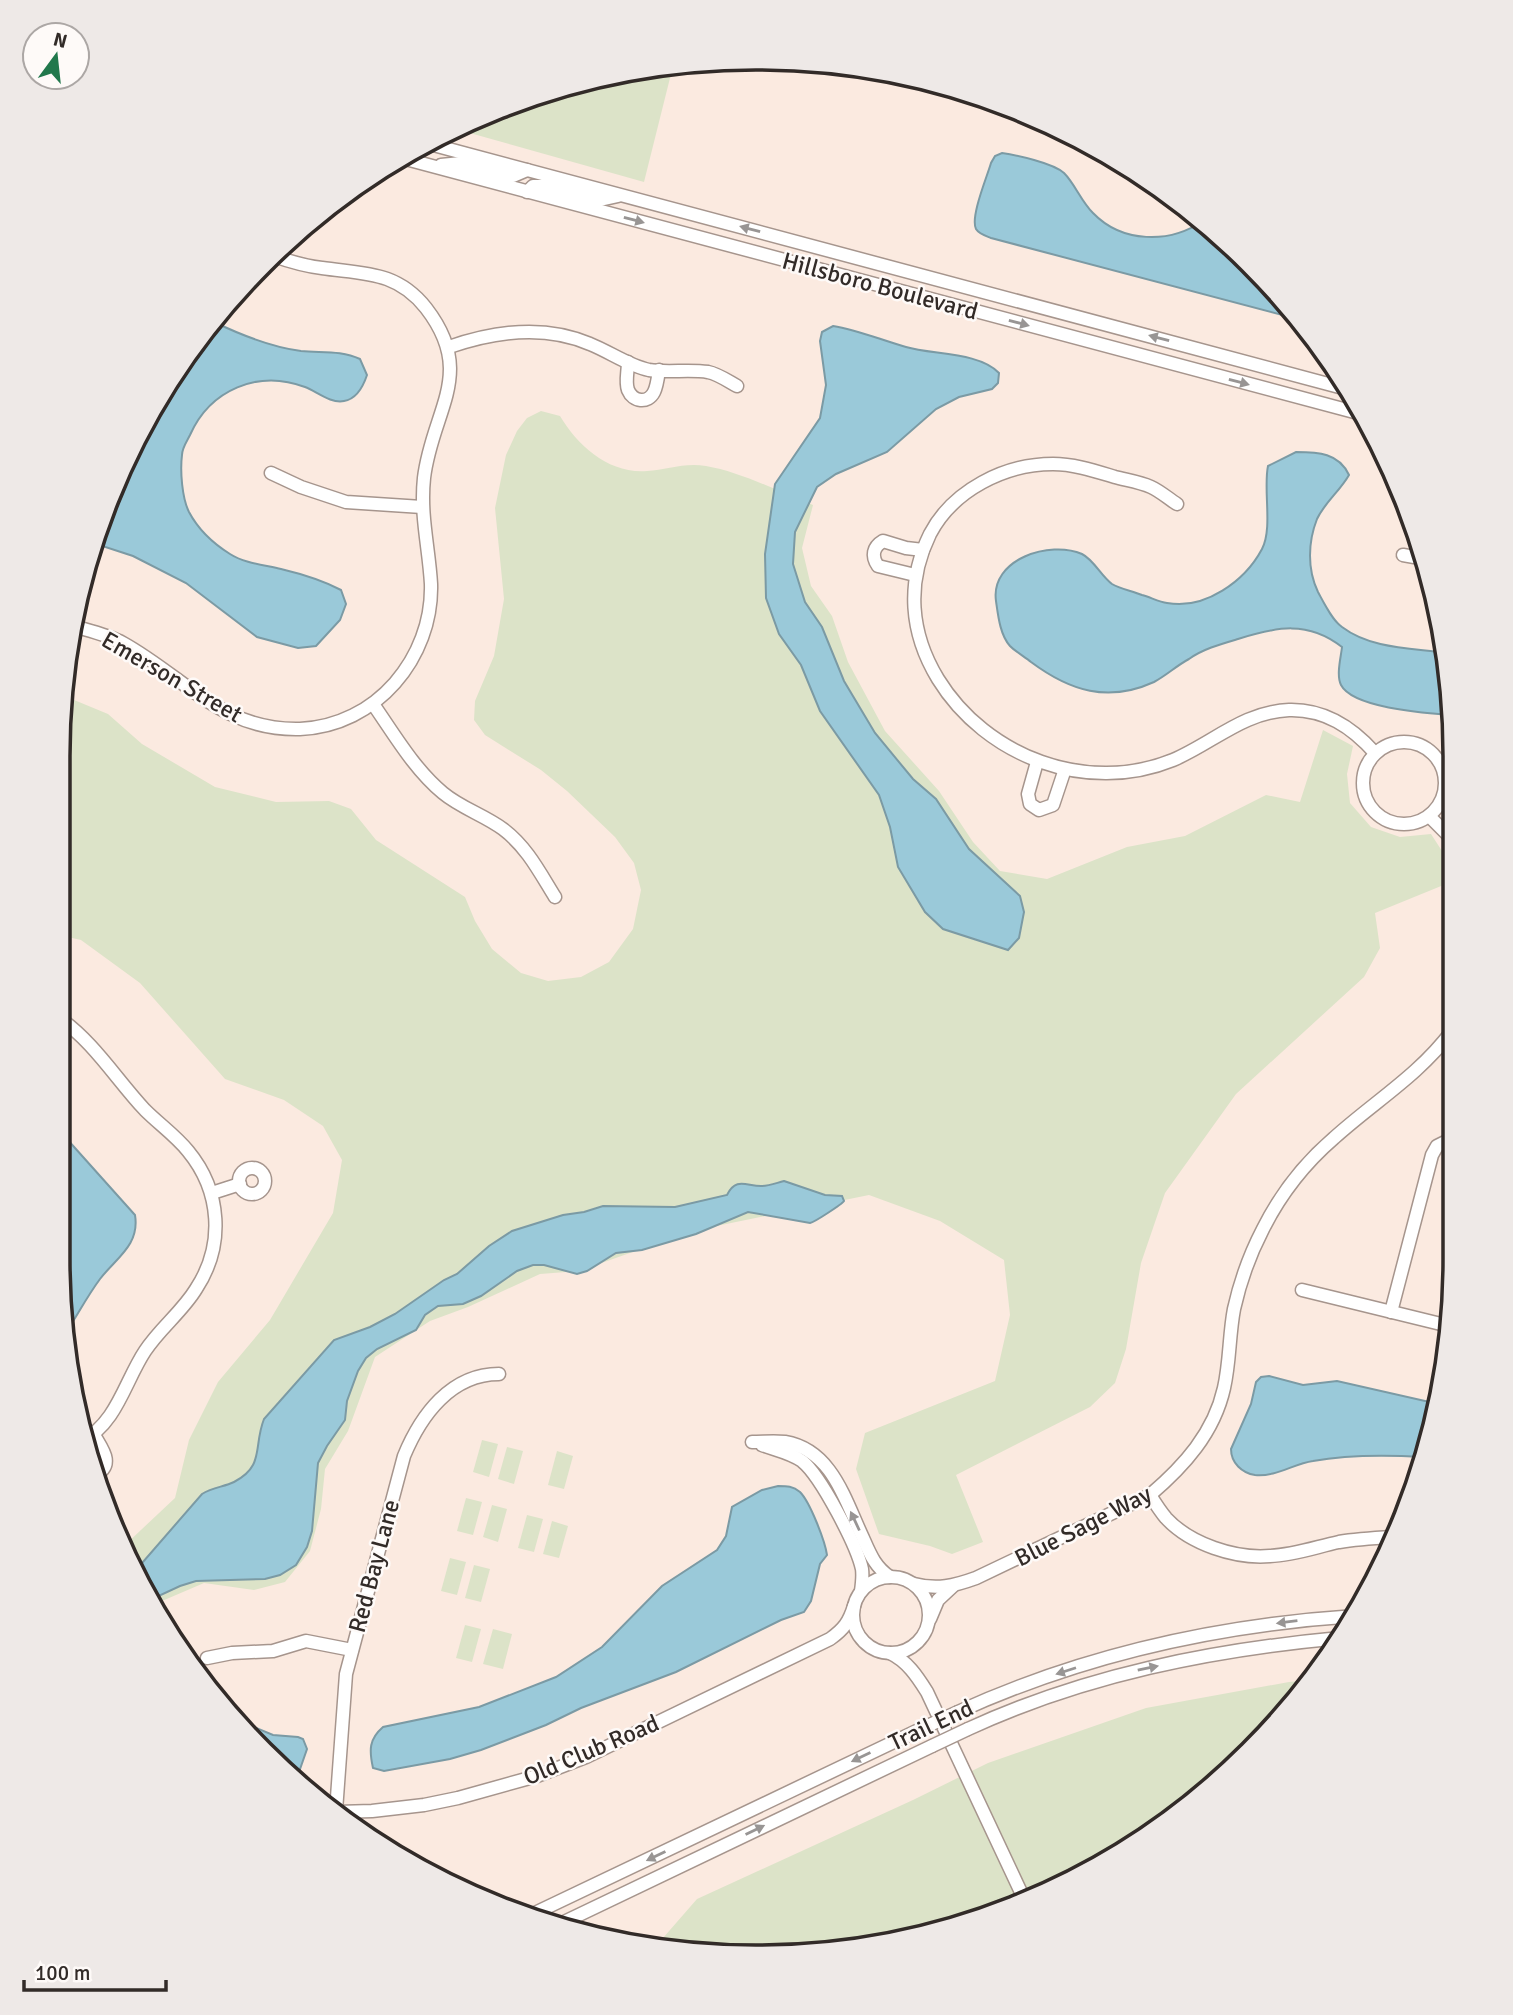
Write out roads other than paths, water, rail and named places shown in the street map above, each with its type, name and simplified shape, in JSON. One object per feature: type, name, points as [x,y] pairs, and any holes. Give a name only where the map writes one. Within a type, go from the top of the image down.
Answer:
[{"type":"street","name":"Hillsboro Boulevard","points":[[441,147],[1334,385]]},
{"type":"street","name":"Hillsboro Boulevard","points":[[415,161],[1350,411]]},
{"type":"street","points":[[434,166],[461,163],[513,176],[527,170]]},
{"type":"street","points":[[527,192],[533,186],[548,186],[600,200],[622,195]]},
{"type":"street","points":[[284,259],[305,266],[366,272],[398,284],[412,293],[426,308],[449,347],[497,334],[539,332],[583,341],[643,368],[709,373],[737,386]]},
{"type":"street","name":"Emerson Street","points":[[82,629],[121,642],[227,714],[263,727],[320,727],[356,715],[373,704],[399,679],[424,636],[428,621],[431,582],[422,507],[430,447],[447,398],[449,347]]},
{"type":"street","points":[[628,362],[628,392],[642,401],[654,394],[659,370]]},
{"type":"street","points":[[1177,504],[1151,487],[1075,466],[1054,464],[1027,466],[1003,472],[981,482],[962,496],[932,530],[915,575],[915,625],[921,648],[944,690],[958,708],[993,738],[1015,752],[1037,762],[1065,769],[1122,773],[1149,767],[1191,752],[1248,719],[1287,710],[1306,711],[1345,724],[1376,753]]},
{"type":"street","points":[[271,473],[301,487],[346,502],[422,507]]},
{"type":"street","points":[[915,575],[878,566],[873,556],[874,551],[883,541],[923,550]]},
{"type":"street","points":[[1403,555],[1413,557]]},
{"type":"street","points":[[373,704],[425,775],[443,794],[502,828],[517,842],[528,853],[555,897]]},
{"type":"street","points":[[1443,756],[1424,747],[1405,742],[1388,746],[1376,753],[1365,770],[1363,780],[1364,792],[1373,809],[1389,821],[1400,824],[1411,824],[1429,816],[1443,795]]},
{"type":"street","points":[[1037,762],[1028,793],[1030,804],[1039,810],[1053,805],[1065,769]]},
{"type":"street","points":[[1429,816],[1443,830]]},
{"type":"street","points":[[70,1027],[85,1039],[122,1085],[187,1149],[212,1193],[216,1228],[214,1249],[196,1290],[158,1332],[117,1406],[92,1433]]},
{"type":"street","name":"Blue Sage Way","points":[[914,1584],[937,1588],[976,1578],[1150,1495],[1188,1459],[1203,1440],[1224,1390],[1234,1308],[1241,1282],[1276,1205],[1313,1158],[1420,1068],[1443,1041]]},
{"type":"street","points":[[1391,1312],[1432,1155],[1437,1146],[1443,1143]]},
{"type":"street","points":[[212,1193],[240,1184]]},
{"type":"street","points":[[1302,1290],[1440,1324]]},
{"type":"street","name":"Red Bay Lane","points":[[337,1802],[343,1698],[352,1650],[404,1456],[428,1411],[457,1386],[484,1374],[499,1374]]},
{"type":"street","points":[[866,1644],[856,1630],[853,1614],[863,1576],[859,1559],[827,1492],[816,1474],[792,1455],[752,1442],[796,1445],[818,1457],[834,1476],[875,1565],[890,1577]]},
{"type":"street","points":[[96,1446],[106,1456],[107,1463],[103,1470]]},
{"type":"street","points":[[1150,1495],[1166,1518],[1183,1531],[1223,1551],[1244,1555],[1267,1557],[1341,1542],[1383,1538]]},
{"type":"street","points":[[861,1591],[874,1581],[890,1577],[914,1584],[925,1596],[929,1623]]},
{"type":"street","points":[[916,1674],[921,1639],[938,1600],[953,1586]]},
{"type":"street","name":"Old Club Road","points":[[350,1811],[424,1805],[537,1776],[586,1756],[830,1639],[850,1620],[854,1606]]},
{"type":"street","name":"Trail End","points":[[541,1910],[923,1728],[1026,1685],[1124,1653],[1226,1631],[1341,1617]]},
{"type":"street","points":[[830,1639],[851,1639],[890,1653],[906,1650],[921,1639]]},
{"type":"street","name":"Trail End","points":[[571,1919],[968,1729],[1061,1692],[1131,1671],[1203,1655],[1327,1640]]},
{"type":"street","points":[[207,1658],[232,1653],[273,1651],[306,1641],[352,1650]]},
{"type":"street","points":[[890,1653],[916,1674],[927,1692],[1021,1892]]},
{"type":"water","points":[[1002,153],[1059,169],[1068,177],[1093,213],[1118,230],[1146,237],[1176,234],[1192,227],[1242,271],[1282,315],[981,234],[976,229],[975,216],[995,156]]},
{"type":"water","points":[[223,326],[279,347],[339,353],[360,359],[367,375],[364,384],[353,398],[344,401],[329,399],[305,387],[287,382],[253,382],[237,387],[223,395],[199,419],[182,452],[182,484],[189,512],[212,541],[241,560],[304,575],[341,590],[346,604],[340,620],[316,646],[298,648],[257,637],[186,583],[133,556],[103,546],[122,494],[162,413]]},
{"type":"water","points":[[833,326],[917,350],[980,361],[999,373],[998,383],[992,389],[959,397],[936,409],[887,452],[836,474],[817,487],[795,532],[793,564],[805,602],[822,627],[844,681],[875,733],[913,779],[936,799],[969,849],[1020,896],[1024,912],[1019,938],[1008,950],[943,929],[925,912],[898,867],[890,827],[879,795],[820,711],[801,665],[779,634],[766,598],[765,554],[775,484],[820,418],[826,385],[820,341],[822,332]]},
{"type":"water","points":[[1296,452],[1327,455],[1345,468],[1349,475],[1320,513],[1312,537],[1310,556],[1314,583],[1335,620],[1353,634],[1379,644],[1435,652],[1442,714],[1391,708],[1348,693],[1341,685],[1339,676],[1342,647],[1329,638],[1304,629],[1279,629],[1225,643],[1194,655],[1154,682],[1121,692],[1105,693],[1075,687],[1060,680],[1010,646],[999,618],[997,586],[1002,574],[1012,564],[1039,552],[1069,550],[1082,554],[1112,584],[1164,602],[1195,602],[1222,591],[1245,572],[1262,549],[1267,530],[1268,466]]},
{"type":"water","points":[[70,1142],[135,1215],[136,1226],[130,1243],[96,1285],[73,1321]]},
{"type":"water","points":[[784,1181],[825,1195],[842,1196],[844,1201],[810,1223],[748,1212],[696,1234],[642,1250],[616,1253],[577,1274],[544,1265],[533,1265],[517,1271],[481,1296],[463,1304],[438,1306],[425,1315],[416,1330],[377,1349],[366,1358],[358,1371],[347,1401],[345,1420],[318,1463],[312,1531],[307,1547],[296,1565],[280,1575],[265,1579],[196,1581],[159,1596],[142,1563],[202,1494],[244,1476],[254,1462],[264,1419],[334,1340],[370,1327],[395,1314],[457,1274],[489,1246],[512,1231],[603,1206],[675,1207],[727,1195],[730,1189],[738,1184],[764,1186]]},
{"type":"water","points":[[1269,1376],[1303,1385],[1337,1381],[1428,1402],[1414,1457],[1326,1459],[1270,1474],[1255,1475],[1246,1472],[1235,1463],[1231,1449],[1251,1404],[1256,1382],[1261,1377]]},
{"type":"water","points":[[778,1486],[795,1489],[804,1497],[827,1555],[820,1564],[811,1601],[804,1612],[781,1620],[676,1672],[481,1750],[450,1759],[384,1771],[373,1768],[371,1745],[383,1727],[479,1707],[556,1677],[602,1647],[662,1586],[717,1550],[726,1536],[732,1507],[762,1490]]},
{"type":"water","points":[[256,1728],[273,1735],[303,1739],[307,1749],[299,1771]]}]
